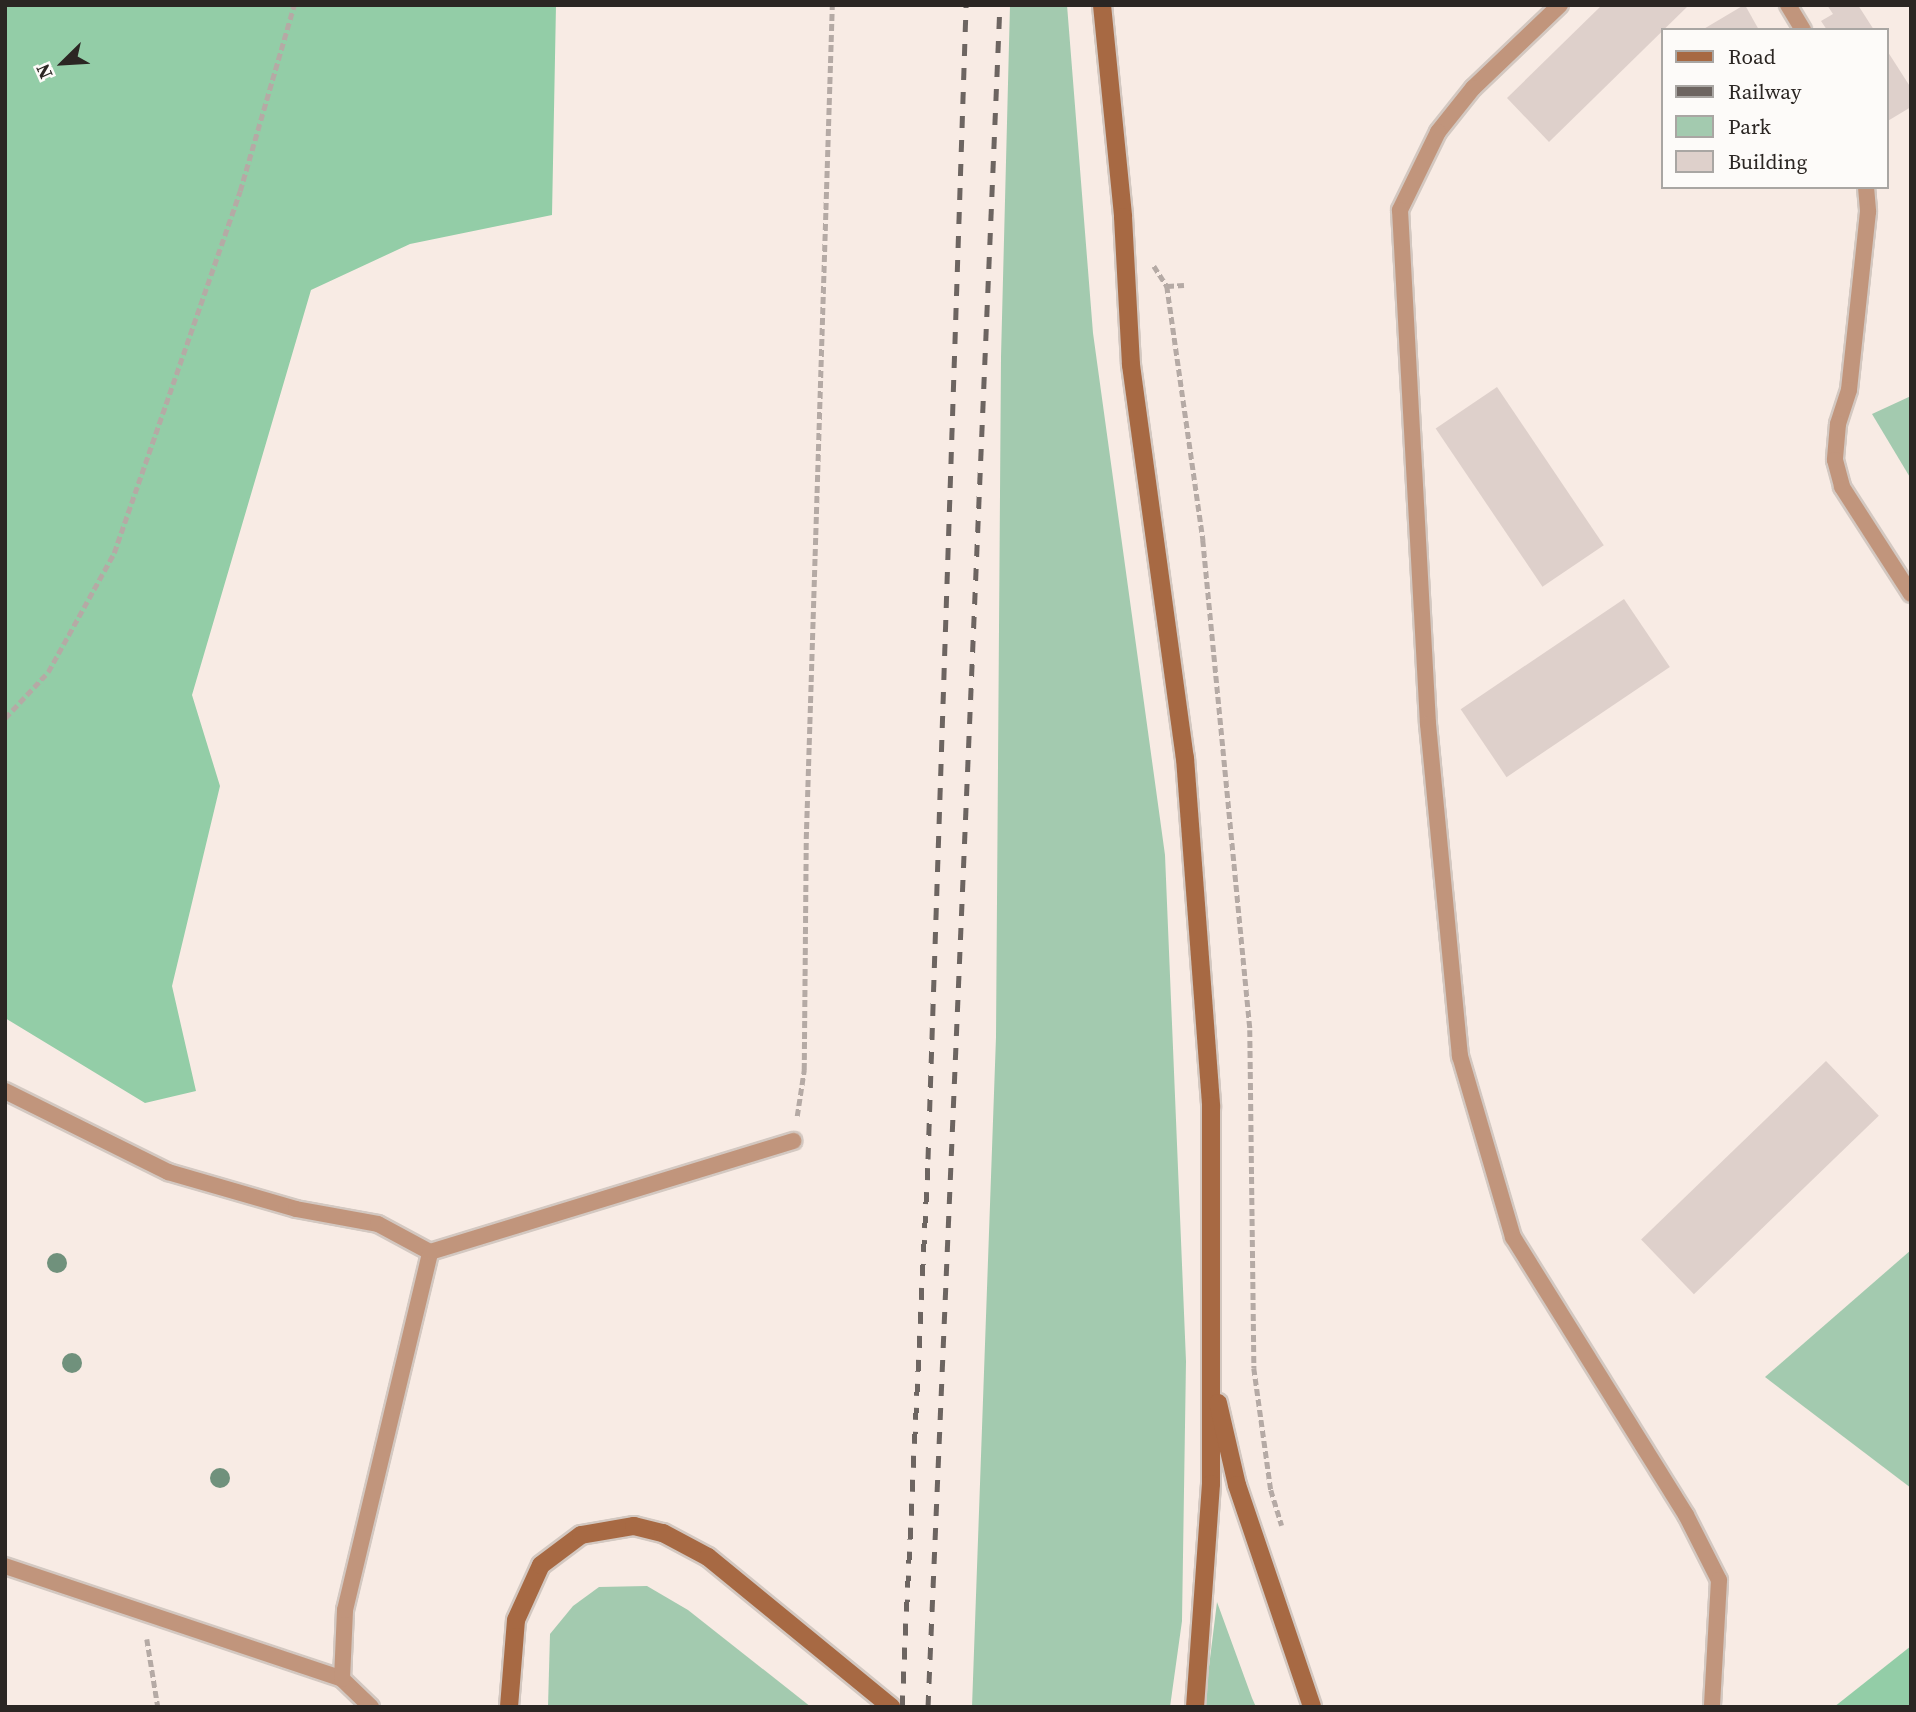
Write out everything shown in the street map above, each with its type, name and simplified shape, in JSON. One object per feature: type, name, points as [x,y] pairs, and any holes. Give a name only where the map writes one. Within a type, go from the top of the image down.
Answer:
[{"type":"main road","points":[[1102,5],[1123,217],[1130,366],[1185,758],[1211,1106],[1212,1374],[1209,1561],[1195,1707]]},
{"type":"main road","points":[[1212,1374],[1237,1485],[1311,1707]]},
{"type":"main road","points":[[509,1707],[516,1620],[541,1565],[581,1535],[634,1526],[663,1532],[708,1557],[891,1707]]},
{"type":"lane","points":[[1560,5],[1473,88],[1447,121],[1400,210],[1430,737],[1460,1056],[1513,1237],[1686,1515],[1718,1580],[1712,1707]]},
{"type":"lane","points":[[1788,5],[1802,28]]},
{"type":"lane","points":[[1866,189],[1868,212],[1849,390],[1838,424],[1835,460],[1842,487],[1911,594]]},
{"type":"lane","points":[[5,1091],[168,1172],[296,1209],[378,1224],[430,1252],[793,1141]]},
{"type":"lane","points":[[342,1679],[345,1610],[430,1252]]},
{"type":"lane","points":[[5,1566],[342,1679],[371,1707]]},
{"type":"path","points":[[5,718],[48,672],[114,553],[240,191],[294,5]]},
{"type":"path","points":[[793,1141],[804,1070],[806,839],[821,463],[832,5]]},
{"type":"path","points":[[1167,286],[1203,540],[1249,1017],[1254,1368],[1271,1490],[1283,1528]]},
{"type":"path","points":[[142,1612],[158,1707]]},
{"type":"green space","points":[[5,5],[556,5],[552,215],[410,244],[311,290],[192,695],[220,786],[172,986],[196,1091],[145,1103],[5,1018]]},
{"type":"green space","points":[[1010,5],[1067,5],[1093,333],[1165,855],[1186,1361],[1182,1621],[1170,1707],[972,1707],[996,1037],[1001,357]]},
{"type":"green space","points":[[1911,396],[1911,479],[1872,414]]},
{"type":"green space","points":[[1911,1250],[1911,1488],[1765,1377]]},
{"type":"green space","points":[[647,1586],[688,1610],[811,1707],[548,1707],[550,1634],[573,1606],[599,1587]]},
{"type":"green space","points":[[1217,1602],[1252,1698],[1256,1707],[1204,1707]]},
{"type":"green space","points":[[1911,1646],[1911,1707],[1834,1707]]},
{"type":"building","points":[[1602,5],[1689,5],[1665,28],[1660,28],[1660,33],[1549,142],[1507,98]]},
{"type":"building","points":[[1744,5],[1758,28],[1705,28]]},
{"type":"building","points":[[1827,5],[1858,5],[1873,28],[1826,28],[1821,21],[1833,14]]},
{"type":"building","points":[[1888,52],[1911,88],[1911,107],[1888,121]]},
{"type":"building","points":[[1497,387],[1604,545],[1542,587],[1436,428]]},
{"type":"building","points":[[1624,599],[1670,667],[1507,777],[1461,709]]},
{"type":"building","points":[[1826,1061],[1879,1116],[1694,1294],[1641,1240]]},
{"type":"railway","points":[[902,1707],[928,1159],[966,5]]},
{"type":"railway","points":[[928,1707],[1000,5]]}]
